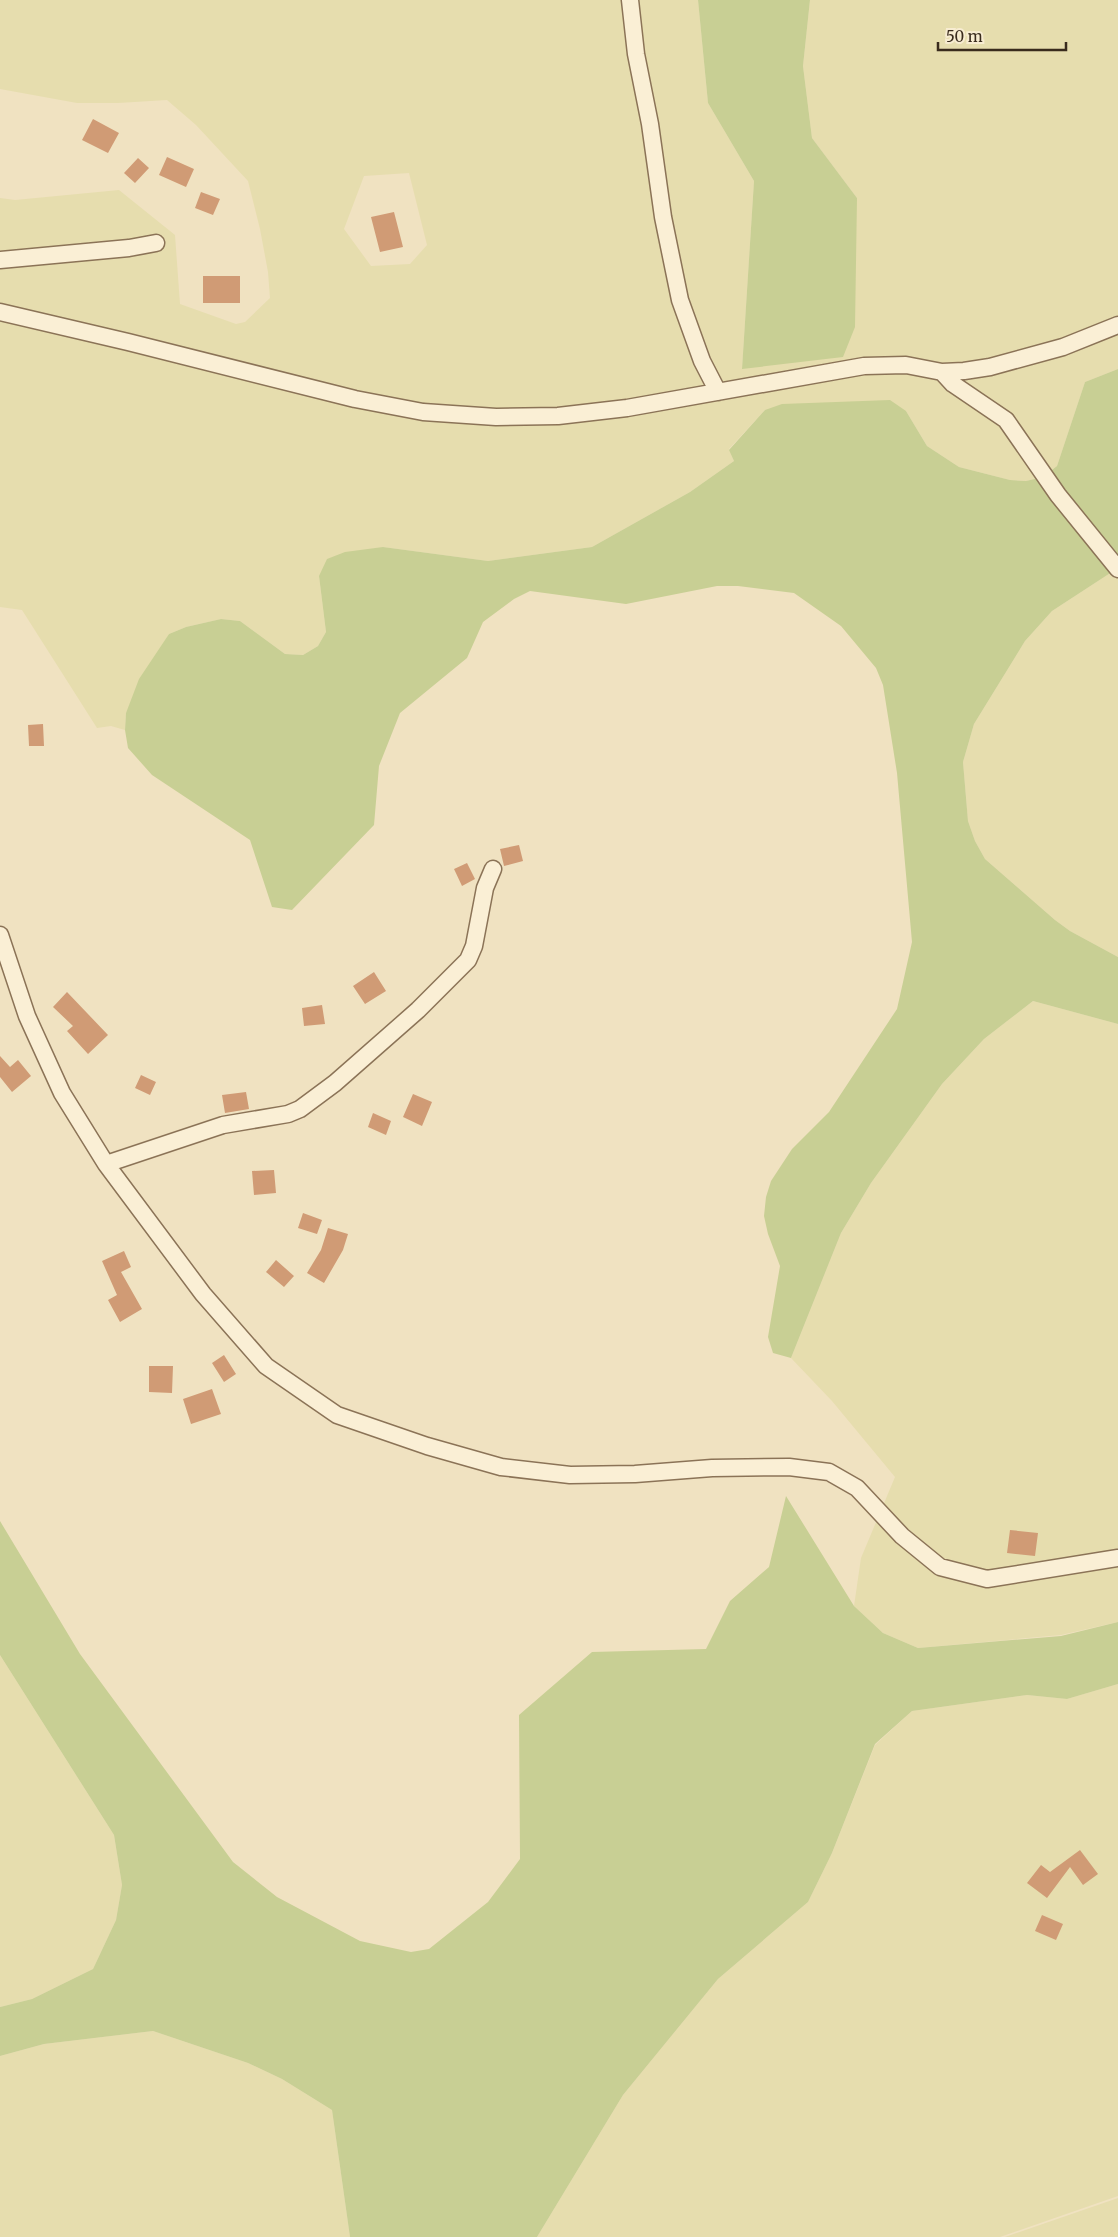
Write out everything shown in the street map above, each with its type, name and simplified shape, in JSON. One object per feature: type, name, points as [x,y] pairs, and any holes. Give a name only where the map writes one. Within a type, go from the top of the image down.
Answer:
[{"type":"street","points":[[630,0],[636,54],[650,124],[663,217],[680,300],[702,361],[718,392]]},
{"type":"street","points":[[0,260],[129,248],[156,243]]},
{"type":"street","points":[[0,312],[355,399],[423,412],[496,417],[558,416],[627,408],[864,366],[906,365],[942,372],[964,371],[990,367],[1063,347],[1118,325]]},
{"type":"street","points":[[942,372],[953,384],[1006,420],[1058,495],[1118,569]]},
{"type":"street","points":[[106,1164],[223,1125],[288,1114],[300,1109],[335,1083],[418,1010],[468,960],[474,946],[485,888],[493,869]]},
{"type":"street","points":[[0,935],[3,957],[62,1093],[106,1164],[203,1294],[266,1366],[337,1415],[427,1446],[501,1467],[560,1474],[635,1474],[712,1468],[789,1467],[828,1472],[857,1488],[902,1536],[940,1567],[986,1579],[1118,1558]]},
{"type":"shaded area","points":[[0,0],[698,0],[708,103],[754,181],[742,369],[857,198],[812,138],[803,66],[810,0],[1118,0],[1118,369],[1085,382],[1057,466],[1043,477],[1026,481],[1010,480],[959,467],[927,446],[906,411],[765,410],[729,449],[734,461],[690,492],[592,547],[488,561],[383,547],[319,576],[326,632],[318,646],[303,655],[285,654],[240,621],[221,619],[186,627],[169,634],[126,713],[125,730],[111,726],[97,728],[22,610],[0,607],[0,198],[15,200],[119,190],[175,235],[180,304],[236,324],[245,322],[270,298],[268,272],[248,181],[196,125],[167,100],[77,103],[0,89]],"holes":[[[409,173],[427,245],[410,264],[371,266],[344,229],[364,176]]]},
{"type":"shaded area","points":[[1118,568],[1118,957],[1070,931],[1055,920],[985,859],[975,841],[968,821],[963,762],[974,724],[1025,641],[1052,611]]},
{"type":"shaded area","points":[[1033,1001],[1118,1024],[1118,1622],[1061,1635],[918,1648],[883,1633],[854,1606],[861,1558],[895,1477],[832,1401],[791,1358],[841,1233],[871,1183],[942,1084],[984,1039]]},
{"type":"shaded area","points":[[0,1655],[114,1835],[122,1885],[116,1920],[93,1969],[32,1999],[0,2007]]},
{"type":"shaded area","points":[[1118,1684],[1118,2196],[1000,2237],[537,2237],[623,2095],[718,1979],[808,1902],[832,1853],[875,1745],[912,1711],[1027,1695],[1067,1699]]},
{"type":"shaded area","points":[[153,2031],[248,2063],[282,2079],[332,2110],[350,2237],[0,2237],[0,2056],[44,2044]]},
{"type":"shaded area","points":[[1118,2198],[1118,2237],[1005,2237]]},
{"type":"green space","points":[[698,0],[810,0],[803,66],[812,138],[857,198],[855,327],[843,357],[742,369],[754,181],[708,103]]},
{"type":"green space","points":[[1118,369],[1118,568],[1052,611],[1025,641],[974,724],[963,762],[968,821],[975,841],[985,859],[1055,920],[1070,931],[1118,957],[1118,1024],[1033,1001],[984,1039],[942,1084],[871,1183],[841,1233],[791,1358],[773,1353],[768,1337],[780,1266],[768,1234],[764,1216],[766,1197],[771,1181],[792,1149],[829,1112],[897,1009],[912,942],[897,773],[883,685],[876,668],[841,626],[794,593],[738,586],[717,586],[626,604],[530,591],[514,599],[483,622],[467,658],[400,713],[379,766],[374,825],[292,910],[272,907],[250,840],[152,775],[128,748],[125,730],[126,713],[139,679],[169,634],[186,627],[221,619],[240,621],[285,654],[303,655],[318,646],[326,632],[319,576],[327,559],[345,552],[383,547],[488,561],[592,547],[690,492],[734,461],[729,450],[765,410],[782,404],[890,400],[906,411],[927,446],[959,467],[1010,480],[1026,481],[1043,477],[1057,466],[1085,382]]},
{"type":"green space","points":[[786,1496],[854,1606],[883,1633],[918,1648],[1061,1636],[1118,1622],[1118,1684],[1067,1699],[1027,1695],[912,1711],[875,1744],[832,1853],[808,1902],[718,1979],[623,2095],[537,2237],[350,2237],[332,2110],[282,2079],[248,2063],[153,2031],[44,2044],[0,2056],[0,2007],[32,1999],[93,1969],[116,1920],[122,1885],[114,1835],[0,1655],[0,1521],[80,1654],[233,1862],[277,1897],[360,1941],[411,1952],[429,1949],[488,1902],[520,1859],[519,1715],[592,1652],[706,1649],[730,1601],[769,1567]]},
{"type":"building","points":[[93,119],[119,133],[108,153],[82,140]]},
{"type":"building","points":[[167,157],[194,169],[186,187],[159,175]]},
{"type":"building","points":[[138,158],[149,168],[135,183],[124,173]]},
{"type":"building","points":[[201,192],[220,199],[213,215],[195,208]]},
{"type":"building","points":[[394,212],[403,247],[380,252],[371,217]]},
{"type":"building","points":[[203,276],[240,276],[240,303],[203,303]]},
{"type":"building","points":[[43,724],[44,746],[29,746],[28,725]]},
{"type":"building","points":[[519,845],[523,861],[504,866],[500,849]]},
{"type":"building","points":[[467,863],[475,879],[462,886],[454,869]]},
{"type":"building","points":[[374,972],[386,991],[365,1004],[353,986]]},
{"type":"building","points":[[67,992],[108,1035],[88,1054],[67,1031],[73,1026],[53,1007]]},
{"type":"building","points":[[322,1005],[325,1024],[304,1026],[302,1008]]},
{"type":"building","points":[[0,1056],[10,1067],[18,1060],[31,1076],[12,1092],[0,1077]]},
{"type":"building","points":[[141,1075],[156,1082],[150,1095],[135,1088]]},
{"type":"building","points":[[246,1092],[249,1109],[225,1113],[222,1095]]},
{"type":"building","points":[[413,1094],[432,1102],[422,1126],[403,1117]]},
{"type":"building","points":[[373,1113],[391,1121],[386,1135],[368,1127]]},
{"type":"building","points":[[274,1170],[276,1193],[254,1195],[252,1171]]},
{"type":"building","points":[[303,1213],[322,1220],[317,1234],[298,1228]]},
{"type":"building","points":[[328,1228],[348,1234],[343,1250],[324,1283],[307,1273],[321,1250]]},
{"type":"building","points":[[124,1251],[131,1267],[121,1272],[142,1309],[120,1322],[108,1300],[117,1295],[102,1261]]},
{"type":"building","points":[[276,1260],[294,1276],[284,1287],[266,1272]]},
{"type":"building","points":[[224,1355],[236,1374],[224,1382],[212,1363]]},
{"type":"building","points":[[149,1366],[173,1366],[172,1393],[149,1392]]},
{"type":"building","points":[[212,1389],[221,1414],[191,1424],[183,1399]]},
{"type":"building","points":[[1010,1530],[1038,1533],[1035,1556],[1007,1553]]},
{"type":"building","points":[[1080,1850],[1098,1874],[1083,1885],[1070,1867],[1047,1898],[1027,1883],[1041,1865],[1050,1872]]},
{"type":"building","points":[[1042,1915],[1063,1924],[1056,1940],[1035,1931]]}]
